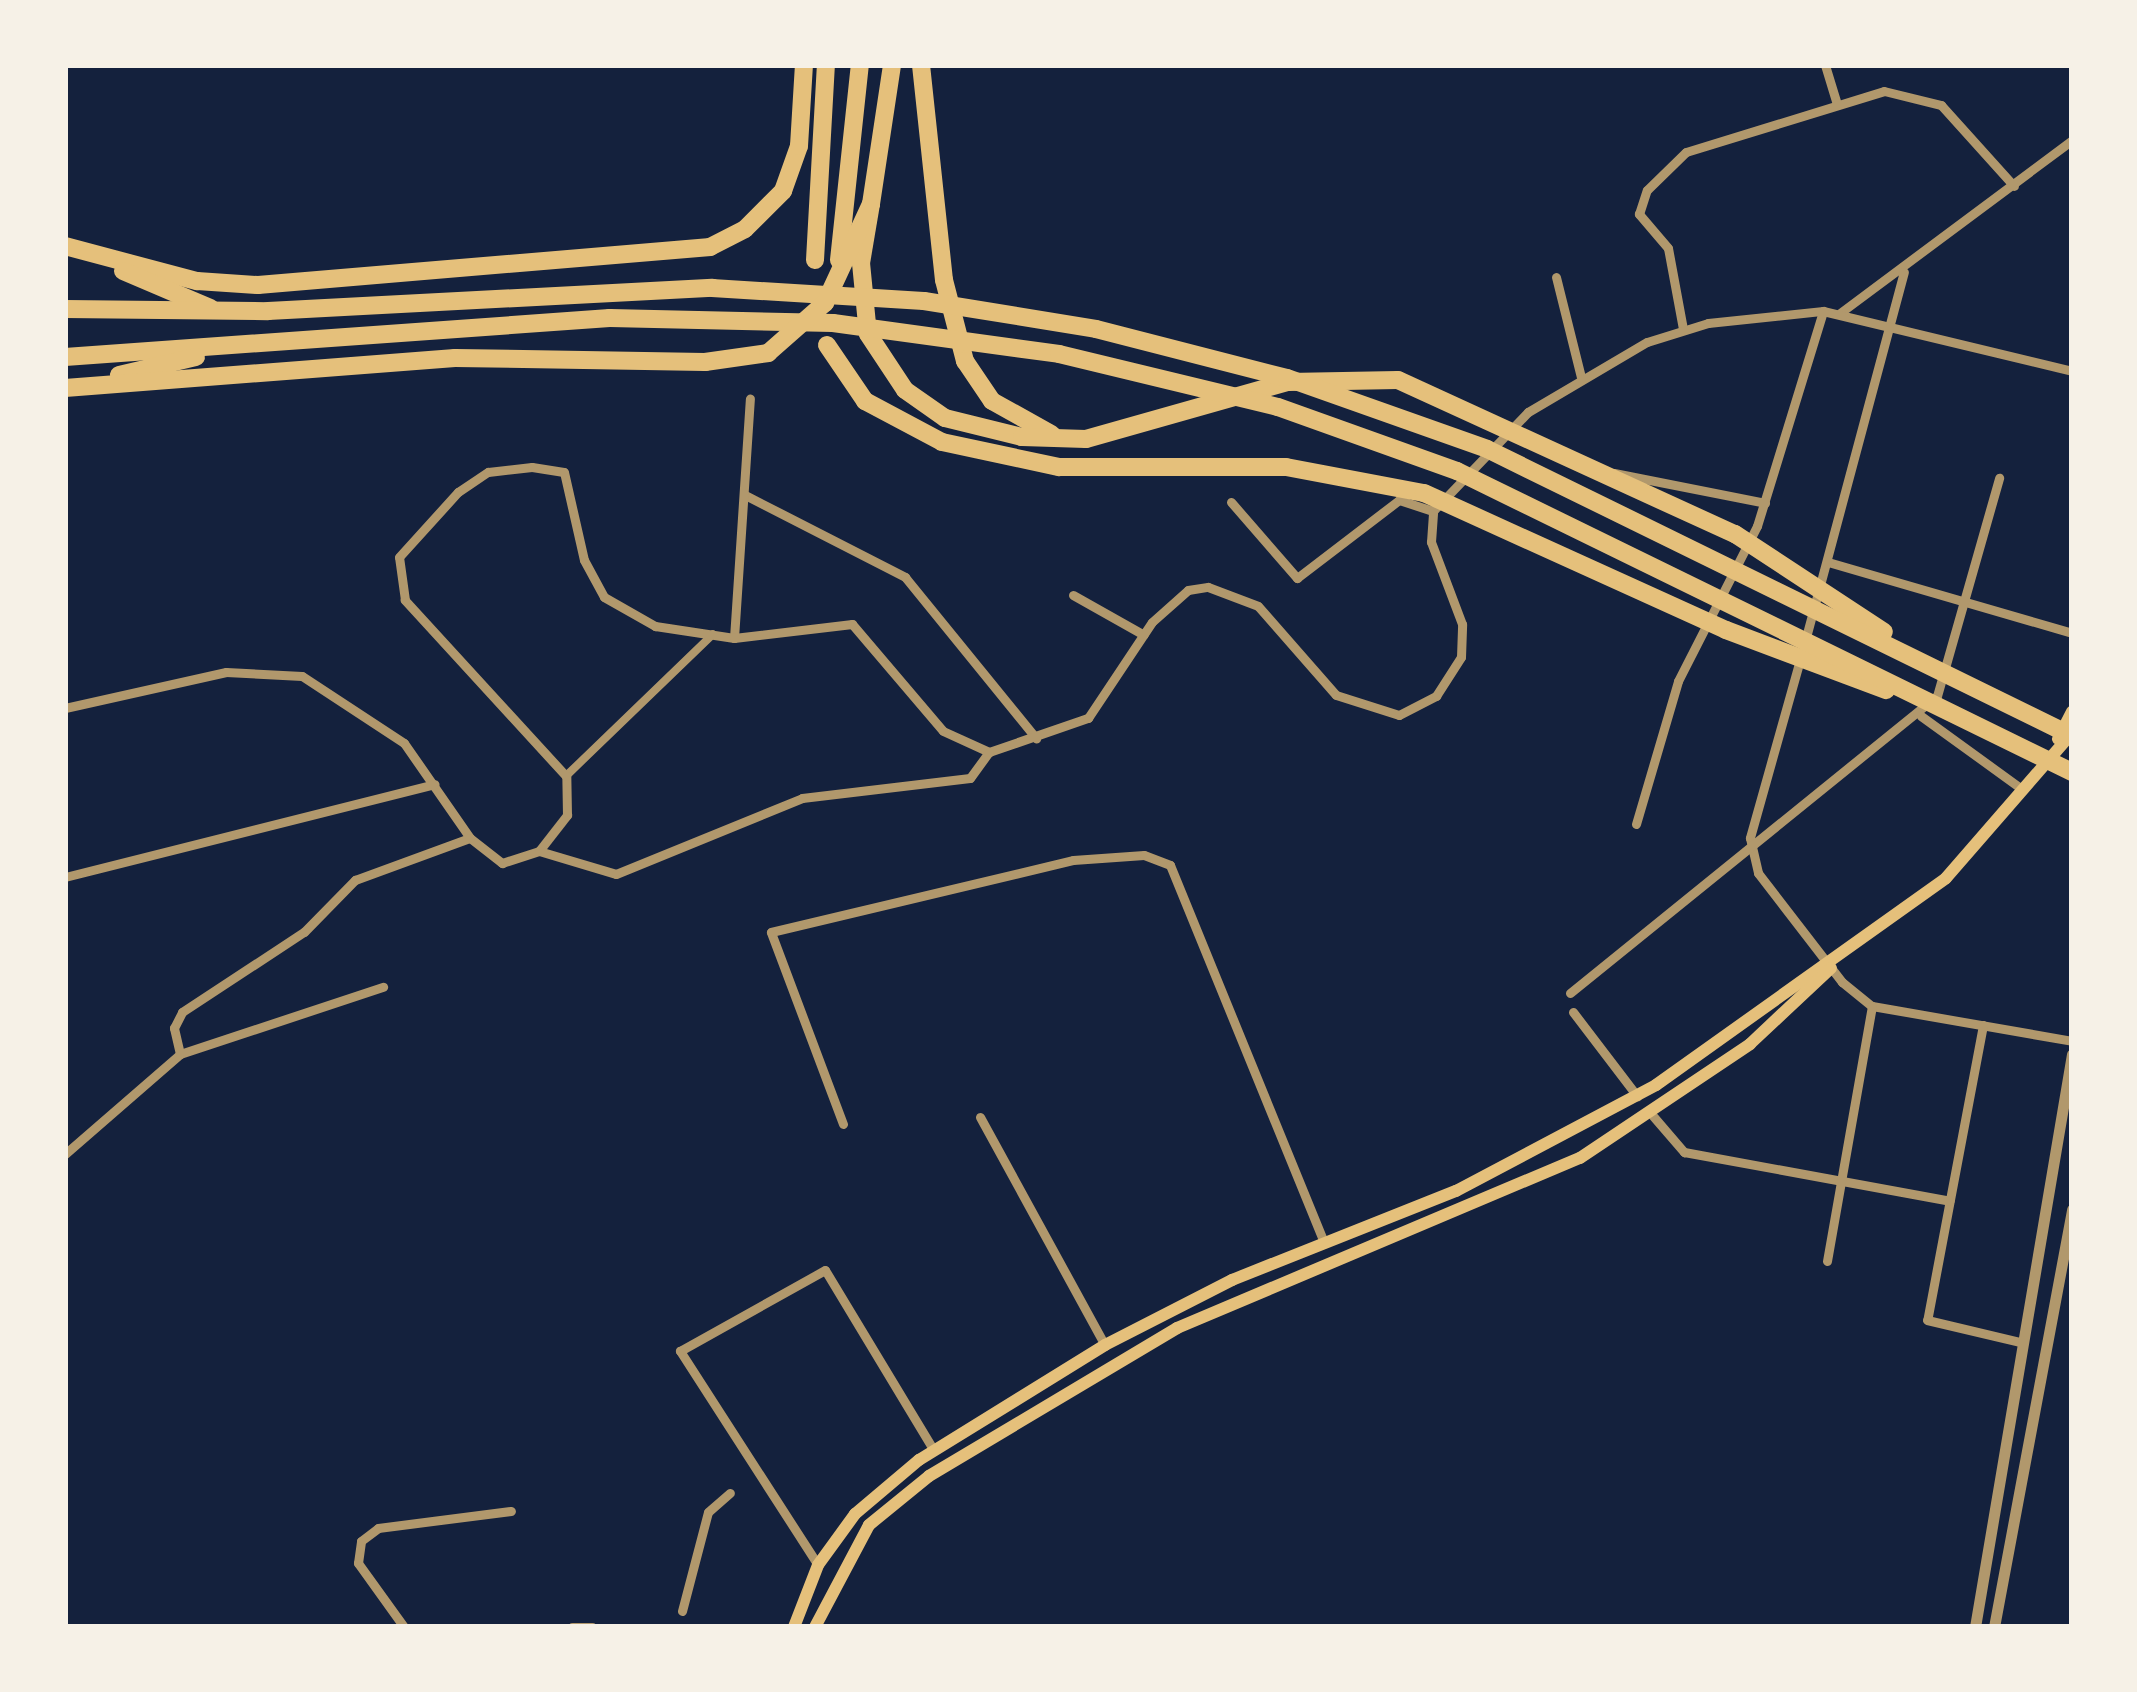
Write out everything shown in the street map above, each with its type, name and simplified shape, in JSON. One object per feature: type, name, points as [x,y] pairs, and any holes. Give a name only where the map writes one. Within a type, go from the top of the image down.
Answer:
[{"type":"highway","points":[[65,246],[197,281],[258,284],[727,241],[761,218],[791,176],[804,65]]},
{"type":"highway","points":[[814,260],[826,65]]},
{"type":"highway","points":[[834,285],[860,65]]},
{"type":"highway","points":[[892,65],[870,204],[863,316],[906,390],[966,426],[1086,438],[1288,382],[1398,380],[1735,534],[1934,667]]},
{"type":"highway","points":[[921,65],[944,280],[971,374],[1021,422],[1086,438]]},
{"type":"highway","points":[[65,387],[532,356],[749,359],[798,335],[834,285],[870,204]]},
{"type":"highway","points":[[65,246],[235,312]]},
{"type":"highway","points":[[65,309],[268,311],[627,288],[924,301],[1206,355],[1408,418],[1564,483],[2072,734]]},
{"type":"highway","points":[[65,356],[562,320],[734,319],[950,336],[1109,364],[1278,407],[1487,483],[2072,772]]},
{"type":"highway","points":[[65,387],[264,343]]},
{"type":"highway","points":[[827,345],[864,401],[942,442],[1059,467],[1286,466],[1424,493],[1726,630],[1976,724]]},
{"type":"main road","points":[[794,1627],[818,1566],[855,1514],[934,1450],[1105,1344],[1324,1243],[1456,1191],[1636,1096],[1831,968],[1946,878],[2053,750],[2072,711]]},
{"type":"main road","points":[[2053,750],[2072,734]]},
{"type":"main road","points":[[816,1627],[836,1574],[898,1498],[1200,1316],[1527,1184],[1653,1116],[1818,989],[1831,968]]},
{"type":"main road","points":[[1324,1243],[1331,1264]]},
{"type":"main road","points":[[1105,1344],[1116,1364]]},
{"type":"main road","points":[[818,1566],[836,1574]]},
{"type":"street","points":[[1825,65],[1836,100]]},
{"type":"street","points":[[1683,328],[1668,248],[1640,214],[1647,190],[1686,152],[1836,100],[1884,90],[1941,105],[2014,186]]},
{"type":"street","points":[[1840,313],[1904,272],[2072,140]]},
{"type":"street","points":[[1748,854],[1893,329],[1904,272]]},
{"type":"street","points":[[1556,277],[1581,376]]},
{"type":"street","points":[[1636,824],[1678,681],[1765,503],[1823,311]]},
{"type":"street","points":[[65,708],[226,672],[302,676],[367,711],[434,784],[470,838],[502,863],[539,851],[616,874],[802,798],[970,778],[989,752],[1036,738],[1099,708],[1144,635],[1188,590],[1225,590],[1258,606],[1336,696],[1386,715],[1423,707],[1452,673],[1464,639],[1434,556],[1433,510],[1504,432],[1581,376],[1683,328],[1823,311],[2072,371]]},
{"type":"street","points":[[734,638],[750,399]]},
{"type":"street","points":[[1504,432],[1590,470],[1765,503]]},
{"type":"street","points":[[539,851],[566,814],[566,776],[405,600],[400,557],[428,518],[488,472],[564,472],[584,560],[604,597],[655,626],[734,638],[852,624],[943,731],[989,752]]},
{"type":"street","points":[[1570,993],[1920,716],[1938,696],[1969,602],[1999,478]]},
{"type":"street","points":[[744,495],[904,577],[1036,738]]},
{"type":"street","points":[[1231,502],[1297,578],[1398,500],[1433,510]]},
{"type":"street","points":[[1828,562],[2072,633]]},
{"type":"street","points":[[1073,595],[1144,635]]},
{"type":"street","points":[[566,776],[714,634]]},
{"type":"street","points":[[1920,716],[2022,790]]},
{"type":"street","points":[[65,877],[434,784]]},
{"type":"street","points":[[180,1054],[174,1028],[182,1012],[304,932],[355,880],[470,838]]},
{"type":"street","points":[[844,1124],[770,932],[1073,860],[1144,854],[1170,865],[1324,1243]]},
{"type":"street","points":[[1748,854],[1831,968],[1872,1006],[2072,1041]]},
{"type":"street","points":[[65,1154],[180,1054],[383,986]]},
{"type":"street","points":[[1827,1261],[1872,1006]]},
{"type":"street","points":[[1573,1012],[1636,1096]]},
{"type":"street","points":[[1982,1025],[1927,1320],[2020,1342]]},
{"type":"street","points":[[1975,1627],[2020,1342],[2072,1054]]},
{"type":"street","points":[[1653,1116],[1684,1152],[1950,1200]]},
{"type":"street","points":[[980,1117],[1105,1344]]},
{"type":"street","points":[[1994,1627],[2072,1208]]},
{"type":"street","points":[[818,1566],[680,1351],[825,1270],[934,1450]]},
{"type":"street","points":[[682,1611],[708,1512],[730,1493]]},
{"type":"street","points":[[404,1627],[358,1563],[362,1541],[378,1528],[510,1512]]},
{"type":"street","points":[[1982,1569],[1990,1584],[2004,1578]]},
{"type":"street","points":[[572,1627],[592,1627]]}]
